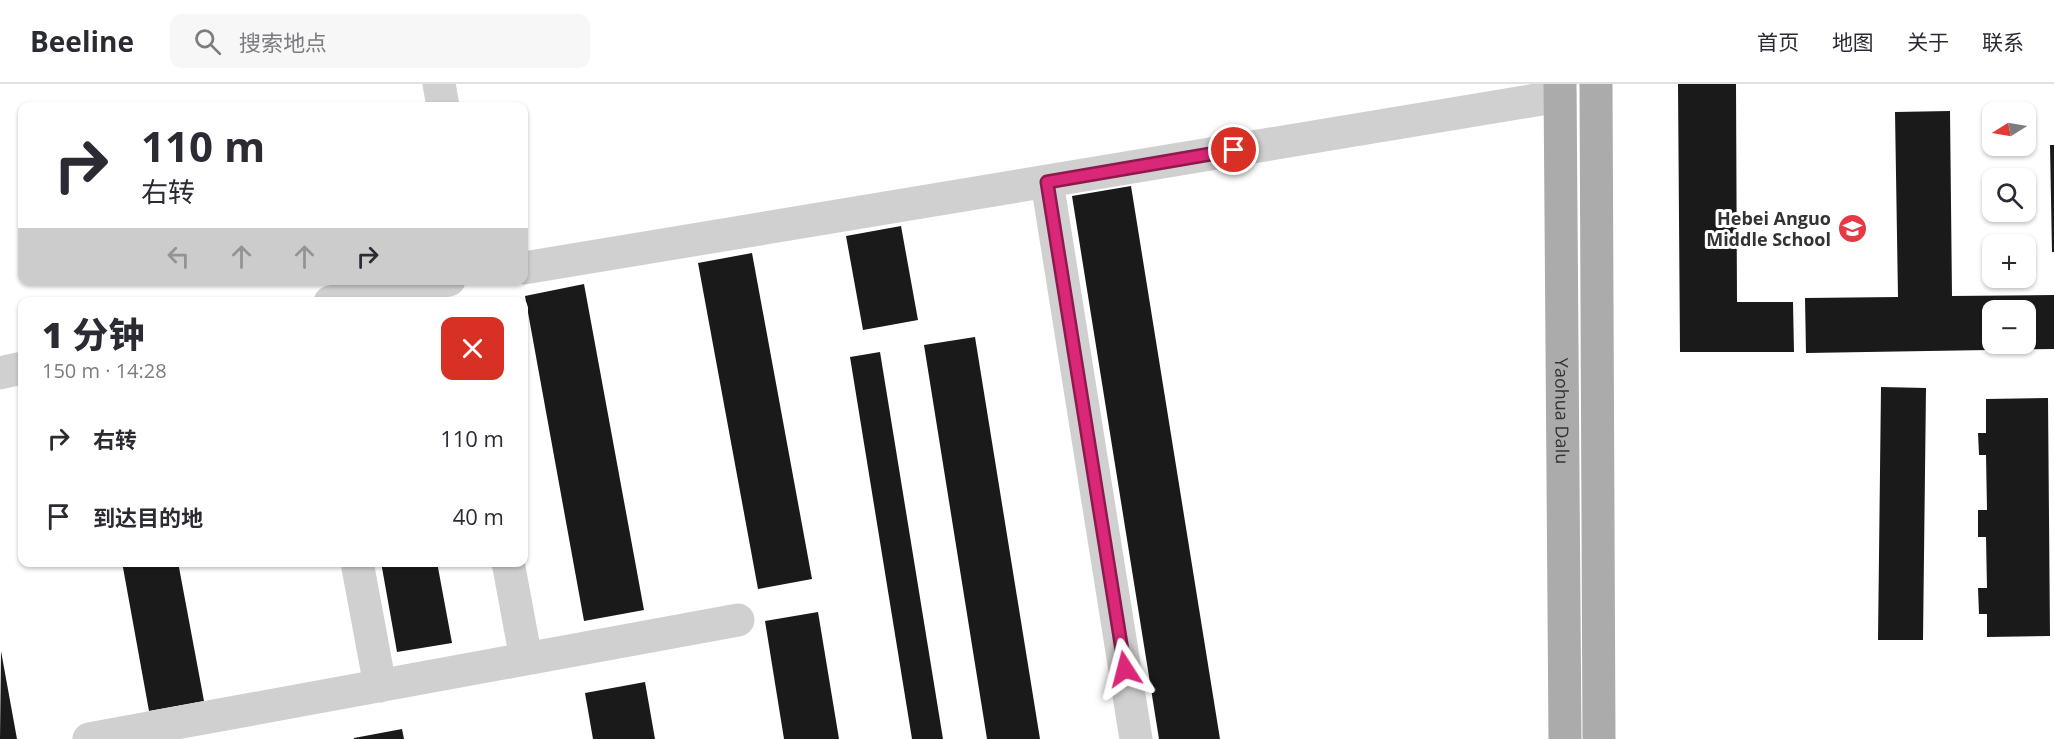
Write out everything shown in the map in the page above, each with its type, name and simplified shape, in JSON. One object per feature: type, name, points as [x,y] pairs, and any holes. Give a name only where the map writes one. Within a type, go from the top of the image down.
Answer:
[{"type":"main road","name":"Yaohua Dalu","points":[[1596,84],[1599,739]]},
{"type":"main road","name":"Yaohua Dalu","points":[[1560,90],[1565,739]]},
{"type":"street","points":[[439,84],[442,102]]},
{"type":"street","points":[[528,267],[1047,182],[1560,90]]},
{"type":"street","points":[[1047,182],[1136,739]]},
{"type":"street","points":[[357,297],[422,285]]},
{"type":"street","points":[[0,373],[18,369]]},
{"type":"street","points":[[358,567],[380,686]]},
{"type":"street","points":[[509,567],[526,659]]},
{"type":"street","points":[[89,739],[738,620]]},
{"type":"building","points":[[1678,84],[1736,84],[1737,302],[1793,302],[1794,352],[1680,352]]},
{"type":"building","points":[[1950,111],[1952,296],[2054,295],[2054,349],[2036,349],[2036,300],[1982,300],[1982,350],[1806,353],[1805,298],[1898,297],[1895,112]]},
{"type":"building","points":[[2050,145],[2054,145],[2054,252],[2052,252]]},
{"type":"building","points":[[1131,186],[1220,739],[1159,739],[1072,196]]},
{"type":"building","points":[[901,226],[918,320],[863,330],[846,236]]},
{"type":"building","points":[[752,253],[812,579],[758,589],[698,263]]},
{"type":"building","points":[[584,284],[644,610],[584,621],[528,313],[528,297],[525,296]]},
{"type":"building","points":[[975,337],[1040,739],[987,739],[924,345]]},
{"type":"building","points":[[880,352],[943,739],[912,739],[850,357]]},
{"type":"building","points":[[1881,387],[1926,388],[1923,640],[1878,640]]},
{"type":"building","points":[[2048,398],[2050,636],[1987,637],[1987,614],[1979,614],[1978,588],[1987,588],[1986,537],[1978,537],[1978,510],[1987,510],[1986,455],[1979,455],[1978,433],[1986,433],[1986,399]]},
{"type":"building","points":[[123,567],[179,567],[204,701],[149,711]]},
{"type":"building","points":[[382,567],[438,567],[452,643],[397,652]]},
{"type":"building","points":[[818,612],[839,739],[784,739],[765,621]]},
{"type":"building","points":[[1,651],[17,739],[0,739]]},
{"type":"building","points":[[645,682],[655,739],[593,739],[585,693]]},
{"type":"building","points":[[402,729],[404,739],[354,739],[354,738]]},
{"type":"place","name":"Hebei Anguo Middle School","points":[[1852,228]]},
{"type":"route","points":[[1125,669],[1047,182],[1234,150]]}]
